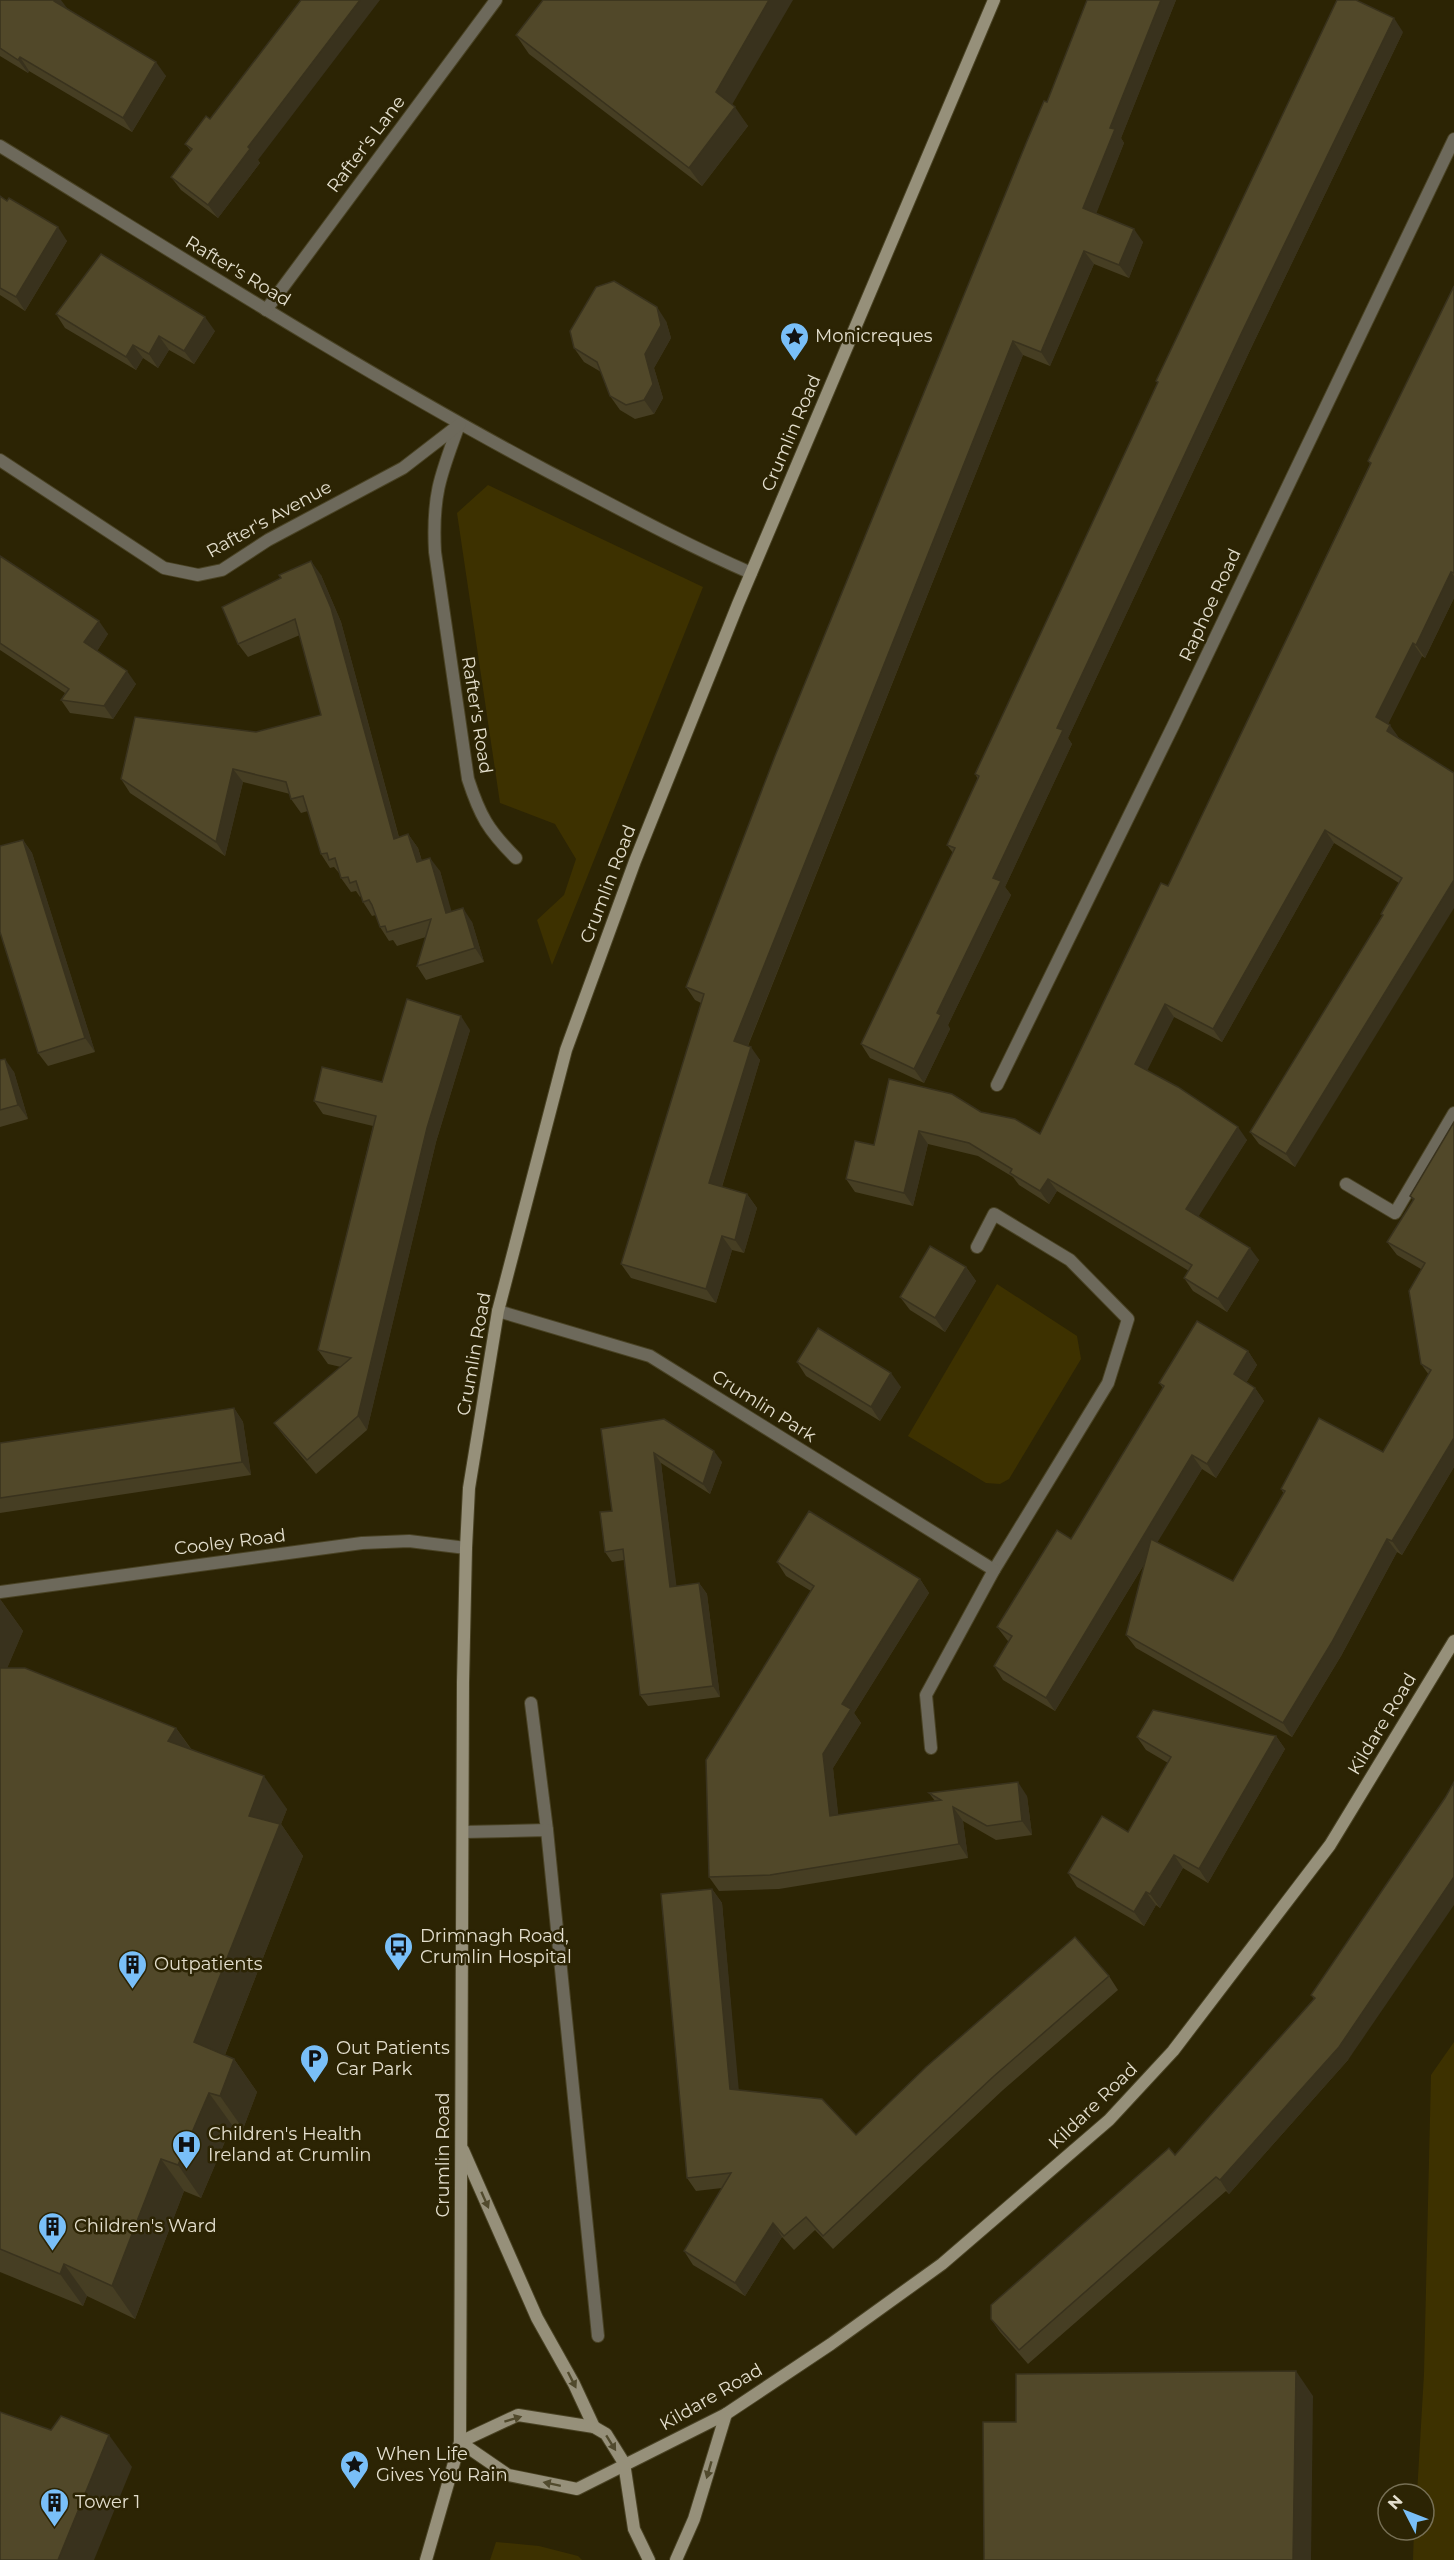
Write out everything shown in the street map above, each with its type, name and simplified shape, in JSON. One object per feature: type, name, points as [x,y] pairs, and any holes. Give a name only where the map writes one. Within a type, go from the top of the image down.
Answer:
[{"type":"main road","name":"Crumlin Road","points":[[426,2560],[460,2442],[462,1682],[466,1548],[469,1488],[498,1311],[566,1050],[635,861],[752,573],[994,0]]},
{"type":"main road","name":"Kildare Road","points":[[460,2442],[508,2475],[577,2489],[624,2463],[726,2414],[831,2344],[942,2264],[1109,2120],[1173,2051],[1330,1845],[1454,1641]]},
{"type":"main road","points":[[461,2146],[537,2318],[574,2384],[594,2427]]},
{"type":"main road","points":[[676,2560],[694,2519],[726,2414]]},
{"type":"main road","points":[[460,2442],[518,2415],[594,2427],[606,2434],[624,2463],[634,2529],[649,2560]]},
{"type":"street","name":"Rafter's Lane","points":[[266,310],[496,0]]},
{"type":"street","name":"Raphoe Road","points":[[997,1085],[1173,726],[1454,139]]},
{"type":"street","name":"Rafter's Road","points":[[0,146],[266,310],[460,424],[642,521],[752,573]]},
{"type":"street","name":"Rafter's Road","points":[[460,424],[437,485],[433,515],[435,552],[468,779],[479,814],[496,838],[516,858]]},
{"type":"street","name":"Rafter's Avenue","points":[[0,460],[164,568],[198,575],[222,570],[268,540],[403,468],[460,424]]},
{"type":"street","points":[[1346,1184],[1395,1213],[1454,1113]]},
{"type":"street","points":[[931,1748],[926,1695],[994,1570],[1108,1383],[1128,1319],[1070,1260],[994,1214],[977,1247]]},
{"type":"street","name":"Crumlin Park","points":[[498,1311],[650,1356],[994,1570]]},
{"type":"street","name":"Cooley Road","points":[[0,1592],[362,1544],[409,1541],[466,1548]]},
{"type":"street","points":[[531,1702],[547,1830],[598,2336]]},
{"type":"street","points":[[463,1832],[547,1830]]},
{"type":"shaded area","points":[[488,485],[703,587],[552,965],[537,920],[564,895],[576,859],[555,824],[500,803],[457,513]]},
{"type":"shaded area","points":[[997,1284],[1077,1336],[1081,1359],[1009,1479],[1000,1484],[986,1483],[908,1436]]},
{"type":"shaded area","points":[[1454,2042],[1454,2560],[1413,2560],[1414,2542],[1436,2542],[1436,2482],[1418,2482],[1424,2374],[1431,2075]]},
{"type":"shaded area","points":[[496,2542],[539,2546],[578,2556],[582,2560],[490,2560]]},
{"type":"building","points":[[0,0],[54,0],[156,62],[123,118],[20,57],[18,60],[0,48]]},
{"type":"building","points":[[301,0],[360,0],[248,147],[250,149],[208,205],[171,177],[192,149],[185,144],[206,116],[210,119]]},
{"type":"building","points":[[543,0],[769,0],[716,92],[735,107],[689,168],[516,35]]},
{"type":"building","points":[[1087,0],[1161,0],[1110,128],[1115,129],[1083,208],[1134,229],[1119,265],[1084,251],[1041,352],[1013,341],[734,1041],[751,1047],[709,1183],[747,1194],[735,1240],[722,1236],[706,1289],[621,1264],[704,994],[686,987],[775,756],[1027,141],[1044,101],[1047,102]]},
{"type":"building","points":[[1337,0],[1356,0],[1394,18],[1242,332],[1057,728],[1063,730],[993,878],[1001,881],[937,1013],[941,1015],[914,1069],[861,1044],[955,848],[947,845],[979,776],[975,774],[1158,382],[1156,381]]},
{"type":"building","points":[[0,196],[7,201],[9,198],[58,227],[16,297],[0,288]]},
{"type":"building","points":[[101,254],[205,317],[184,351],[159,336],[149,354],[133,345],[126,357],[56,314]]},
{"type":"building","points":[[614,281],[657,307],[661,325],[645,354],[653,384],[644,400],[626,405],[610,396],[597,362],[574,348],[570,331],[596,287]]},
{"type":"building","points":[[1454,286],[1454,573],[1451,572],[1416,645],[1413,643],[1376,717],[1390,725],[1387,731],[1454,773],[1454,880],[1286,1154],[1250,1132],[1383,915],[1381,914],[1402,878],[1325,830],[1213,1029],[1165,1004],[1135,1064],[1178,1087],[1238,1127],[1186,1209],[1250,1248],[1218,1299],[1184,1278],[1192,1265],[1048,1179],[1040,1191],[1010,1173],[1012,1169],[969,1143],[919,1131],[904,1193],[846,1179],[855,1141],[874,1145],[889,1079],[952,1094],[981,1112],[1015,1119],[1040,1134],[1161,883],[1168,886],[1371,463],[1368,461]]},
{"type":"building","points":[[0,556],[99,621],[84,642],[127,671],[104,706],[61,700],[69,689],[0,643]]},
{"type":"building","points":[[311,561],[331,608],[394,839],[408,834],[417,862],[430,858],[446,913],[463,908],[475,948],[417,966],[431,919],[387,932],[385,926],[380,927],[369,900],[363,902],[356,881],[350,883],[348,877],[341,878],[335,858],[329,860],[327,853],[321,854],[303,796],[291,799],[286,782],[233,769],[216,842],[121,779],[135,717],[256,732],[321,715],[295,619],[238,644],[222,607],[281,578],[279,575]]},
{"type":"building","points":[[23,840],[85,1038],[38,1053],[0,932],[0,846]]},
{"type":"building","points":[[407,999],[461,1016],[427,1128],[358,1416],[307,1460],[274,1423],[351,1358],[318,1350],[376,1116],[314,1101],[322,1067],[382,1082]]},
{"type":"building","points":[[5,1059],[18,1105],[0,1110],[0,1060]]},
{"type":"building","points":[[1454,1122],[1454,1438],[1392,1541],[1387,1539],[1332,1642],[1283,1723],[1126,1635],[1151,1539],[1233,1581],[1285,1491],[1281,1489],[1319,1418],[1383,1452],[1431,1370],[1421,1364],[1409,1291],[1425,1263],[1387,1242],[1414,1199],[1410,1196]]},
{"type":"building","points":[[930,1246],[966,1267],[935,1318],[900,1297]]},
{"type":"building","points":[[1197,1321],[1248,1351],[1234,1374],[1255,1388],[1207,1464],[1192,1455],[1046,1698],[994,1666],[1012,1636],[997,1627],[1057,1530],[1071,1539],[1164,1386],[1159,1383]]},
{"type":"building","points":[[818,1328],[891,1373],[871,1407],[797,1362]]},
{"type":"building","points":[[234,1408],[242,1462],[0,1498],[0,1443]]},
{"type":"building","points":[[664,1419],[714,1451],[703,1484],[654,1453],[670,1587],[699,1583],[713,1686],[640,1695],[623,1549],[605,1552],[600,1512],[612,1511],[601,1429]]},
{"type":"building","points":[[809,1511],[920,1579],[842,1704],[851,1709],[823,1754],[830,1816],[941,1800],[929,1793],[1018,1782],[1022,1821],[987,1826],[953,1807],[959,1844],[770,1875],[709,1877],[706,1760],[814,1586],[777,1562]]},
{"type":"building","name":"Outpatients","points":[[0,1668],[25,1668],[176,1728],[168,1741],[264,1776],[249,1816],[280,1824],[194,2042],[234,2059],[220,2096],[209,2093],[178,2165],[161,2159],[112,2286],[64,2264],[60,2274],[0,2249]]},
{"type":"building","points":[[1153,1710],[1276,1736],[1199,1869],[1174,1855],[1150,1894],[1146,1892],[1134,1912],[1068,1873],[1102,1816],[1128,1832],[1171,1757],[1137,1737]]},
{"type":"building","points":[[1454,1782],[1454,1877],[1339,2047],[1220,2180],[1216,2177],[1019,2350],[991,2319],[991,2305],[1169,2148],[1175,2155],[1315,1998],[1311,1995]]},
{"type":"building","points":[[712,1889],[730,2089],[822,2099],[856,2135],[926,2067],[1075,1937],[1109,1976],[994,2076],[823,2236],[806,2217],[784,2236],[773,2223],[735,2283],[684,2251],[731,2173],[687,2178],[661,1894]]},
{"type":"building","points":[[1296,2371],[1293,2560],[984,2560],[983,2422],[1016,2422],[1016,2374]]},
{"type":"building","name":"Tower 1","points":[[0,2412],[51,2430],[61,2416],[109,2435],[58,2560],[0,2560]]},
{"type":"place","name":"Monicreques","points":[[794,362]]},
{"type":"place","name":"Drimnagh Road, Crumlin Hospital","points":[[399,1972]]},
{"type":"place","name":"Outpatients","points":[[133,1990]]},
{"type":"place","name":"Out Patients Car Park","points":[[315,2084]]},
{"type":"place","name":"Children's Health Ireland at Crumlin","points":[[187,2170]]},
{"type":"place","name":"Children's Ward","points":[[53,2252]]},
{"type":"place","name":"When Life Gives You Rain","points":[[355,2490]]},
{"type":"place","name":"Tower 1","points":[[54,2528]]}]
